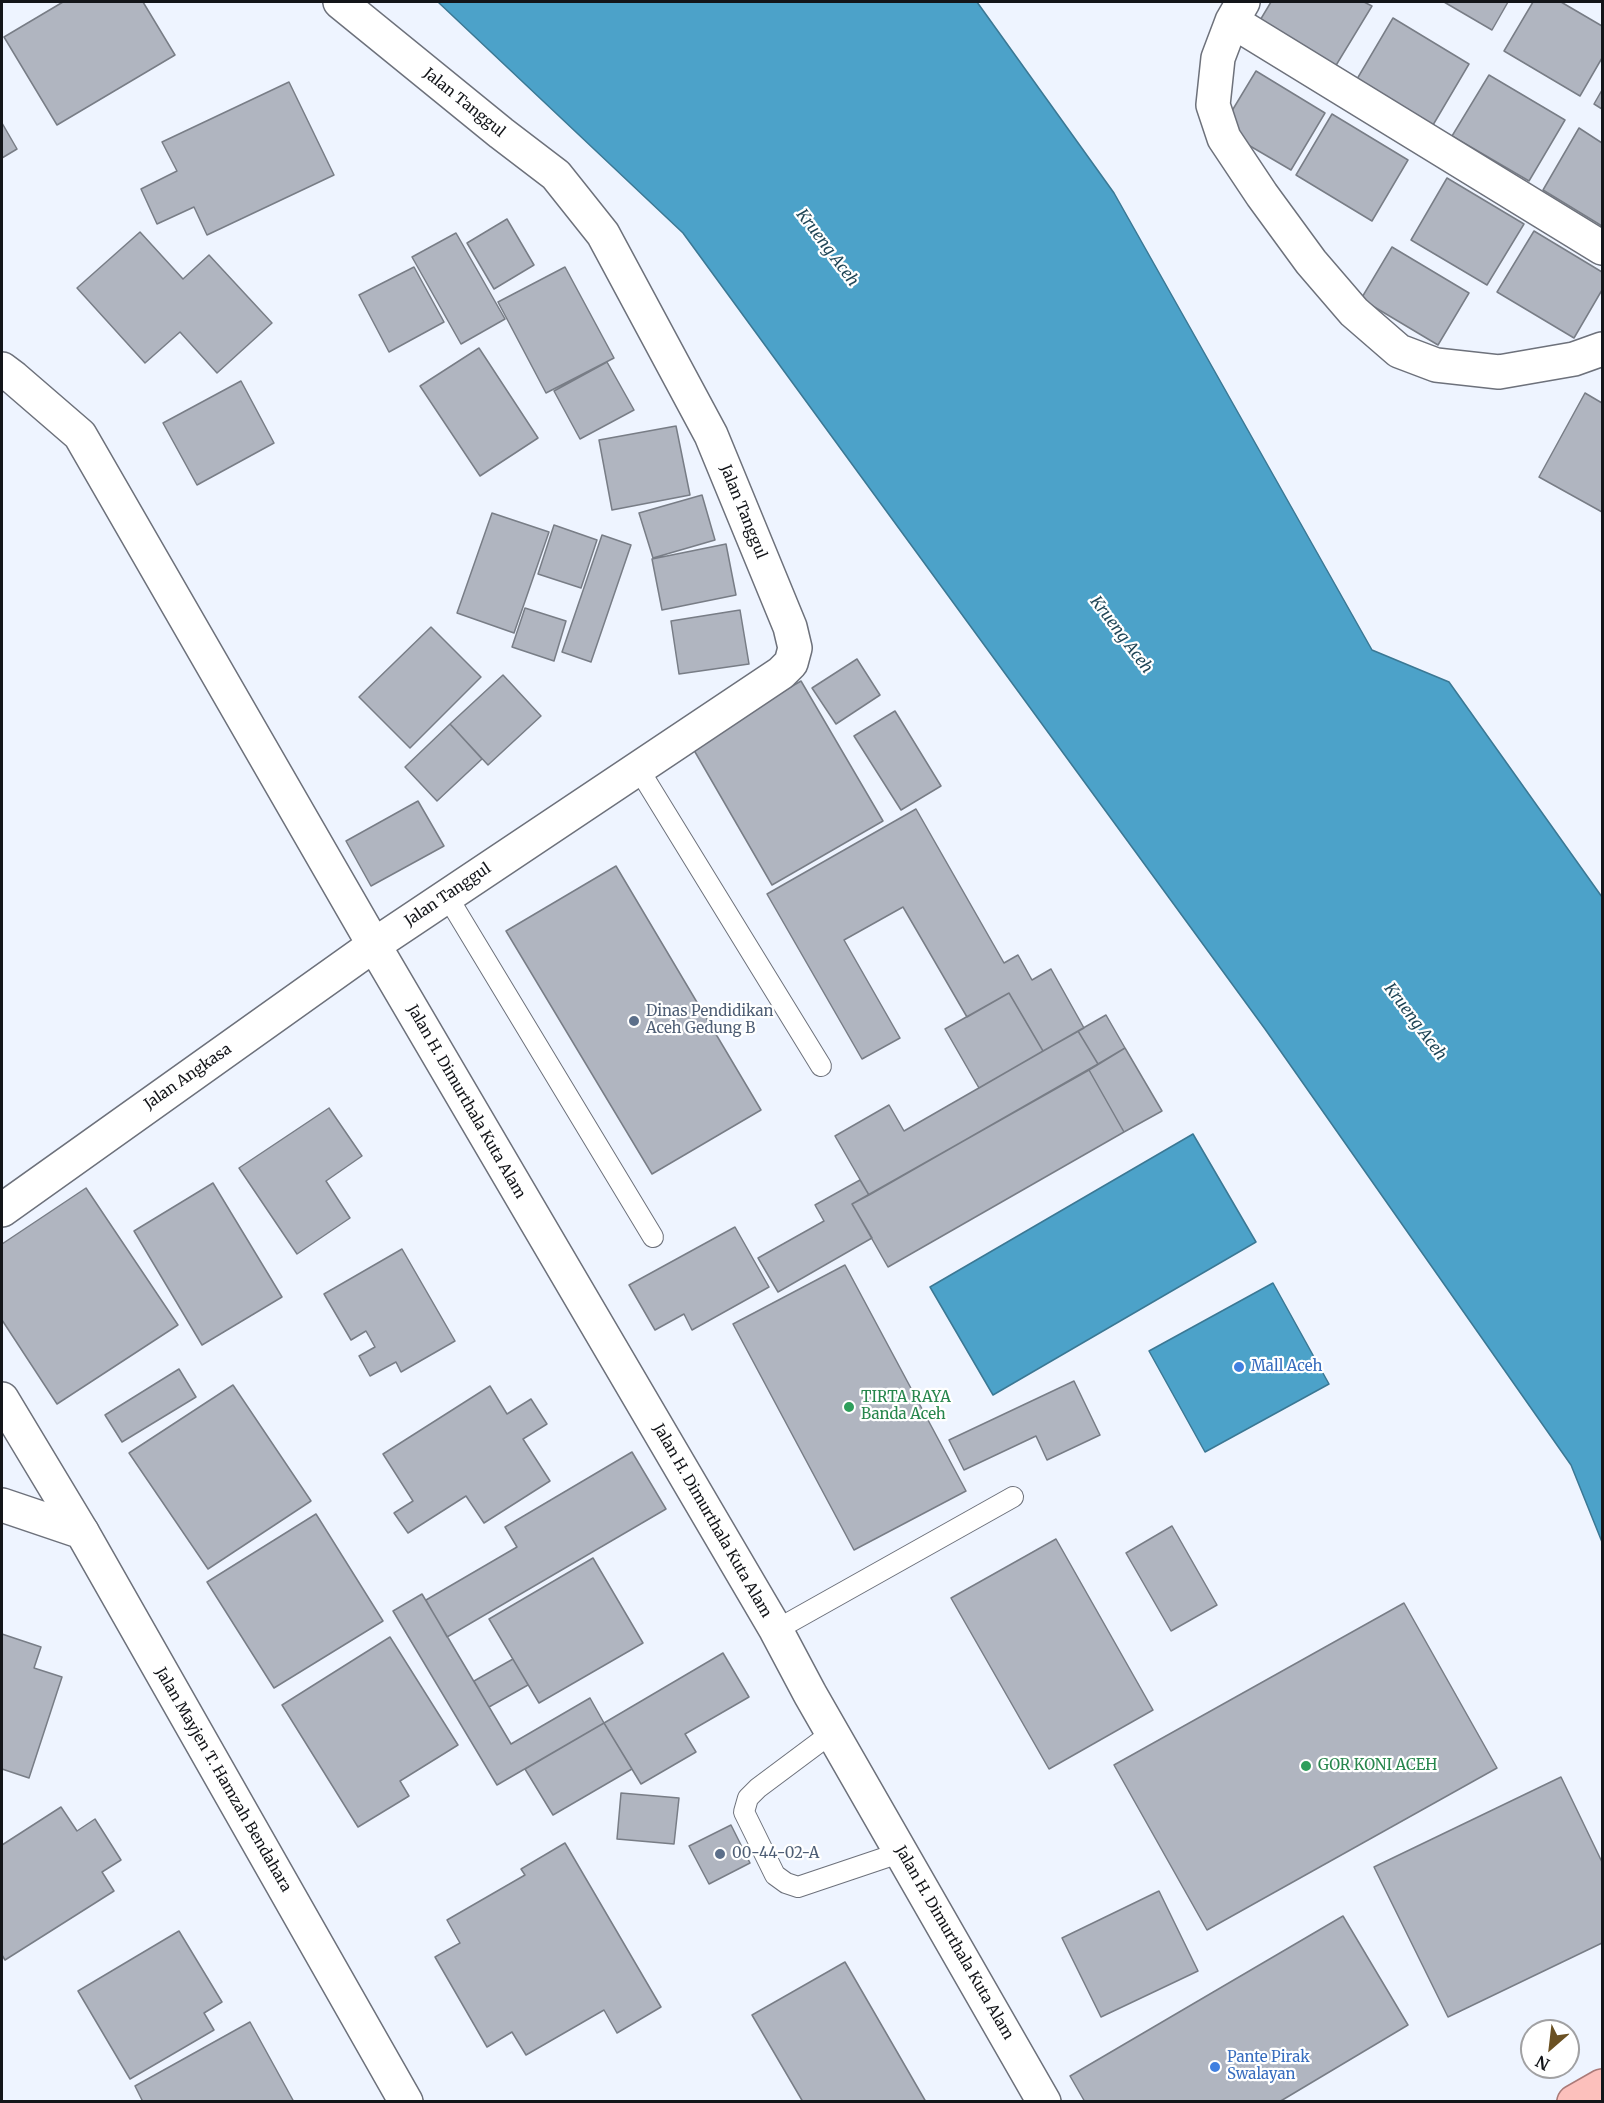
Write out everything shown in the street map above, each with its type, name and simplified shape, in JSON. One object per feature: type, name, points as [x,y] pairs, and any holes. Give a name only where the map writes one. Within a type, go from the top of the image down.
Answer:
[{"type":"highway","points":[[1574,2102],[1602,2086]]},
{"type":"street","name":"Jalan Tanggul","points":[[340,2],[556,175],[603,234],[711,435],[790,627],[795,648],[791,663],[781,673],[374,945]]},
{"type":"street","points":[[1602,248],[1238,11],[1218,58],[1213,105],[1224,138],[1311,262],[1353,312],[1399,351],[1436,365],[1499,372],[1574,359],[1602,349]]},
{"type":"street","name":"Jalan H. Dimurthala Kuta Alam","points":[[2,369],[80,435],[374,945],[776,1630],[810,1694],[1044,2102]]},
{"type":"street","name":"Jalan Angkasa","points":[[2,1210],[374,945]]},
{"type":"street","points":[[2,1399],[82,1532]]},
{"type":"street","points":[[2,1505],[82,1532]]},
{"type":"street","name":"Jalan Mayjen T. Hamzah Bendahara","points":[[82,1532],[406,2102]]},
{"type":"lane","points":[[638,768],[821,1066]]},
{"type":"lane","points":[[447,896],[653,1236]]},
{"type":"lane","points":[[776,1630],[1013,1497]]},
{"type":"lane","points":[[833,1732],[748,1798],[744,1812],[775,1875],[786,1883],[798,1887],[902,1852]]},
{"type":"water","name":"Krueng Aceh","points":[[438,2],[977,2],[1114,193],[1372,650],[1449,682],[1602,897],[1602,1542],[1571,1465],[1265,1029],[683,233]]},
{"type":"water","points":[[1193,1134],[1256,1242],[993,1395],[930,1287]]},
{"type":"water","points":[[1273,1283],[1329,1384],[1205,1452],[1149,1351]]},
{"type":"building","points":[[63,2],[143,2],[175,55],[57,125],[4,37]]},
{"type":"building","points":[[1271,2],[1364,2],[1372,6],[1335,67],[1259,22]]},
{"type":"building","points":[[1444,2],[1508,2],[1492,30]]},
{"type":"building","points":[[1533,2],[1561,2],[1602,26],[1602,58],[1580,96],[1504,51]]},
{"type":"building","points":[[1393,18],[1469,64],[1433,125],[1357,79]]},
{"type":"building","points":[[1256,71],[1325,113],[1291,170],[1221,129]]},
{"type":"building","points":[[1489,75],[1565,120],[1529,181],[1452,136]]},
{"type":"building","points":[[289,82],[334,175],[207,235],[194,207],[157,224],[141,189],[177,171],[162,142]]},
{"type":"building","points":[[1602,90],[1602,109],[1594,104]]},
{"type":"building","points":[[1332,114],[1408,160],[1372,221],[1296,175]]},
{"type":"building","points":[[2,123],[17,149],[2,158]]},
{"type":"building","points":[[1579,128],[1602,143],[1602,226],[1543,190]]},
{"type":"building","points":[[1447,178],[1524,224],[1487,285],[1411,240]]},
{"type":"building","points":[[507,219],[534,265],[494,289],[467,243]]},
{"type":"building","points":[[1534,231],[1602,272],[1602,290],[1574,338],[1497,292]]},
{"type":"building","points":[[140,232],[183,279],[209,255],[272,323],[217,373],[180,332],[145,363],[77,288]]},
{"type":"building","points":[[456,233],[505,319],[461,344],[412,257]]},
{"type":"building","points":[[1392,247],[1469,293],[1438,345],[1361,299]]},
{"type":"building","points":[[414,267],[444,322],[389,352],[359,295]]},
{"type":"building","points":[[565,267],[614,358],[546,393],[498,302]]},
{"type":"building","points":[[479,348],[538,438],[480,476],[420,386]]},
{"type":"building","points":[[607,362],[634,410],[580,439],[554,391]]},
{"type":"building","points":[[241,381],[274,443],[197,485],[163,423]]},
{"type":"building","points":[[1585,393],[1602,403],[1602,512],[1539,477]]},
{"type":"building","points":[[676,426],[690,495],[612,510],[599,440]]},
{"type":"building","points":[[702,495],[715,540],[653,558],[639,513]]},
{"type":"building","points":[[492,513],[549,532],[514,633],[457,613]]},
{"type":"building","points":[[554,525],[597,540],[581,588],[538,574]]},
{"type":"building","points":[[602,535],[631,545],[591,662],[562,652]]},
{"type":"building","points":[[726,544],[736,595],[662,610],[652,559]]},
{"type":"building","points":[[525,608],[566,621],[554,661],[512,647]]},
{"type":"building","points":[[740,610],[749,664],[679,674],[671,621]]},
{"type":"building","points":[[431,627],[481,677],[410,748],[359,697]]},
{"type":"building","points":[[857,659],[880,695],[836,724],[812,688]]},
{"type":"building","points":[[503,675],[541,716],[488,765],[450,724]]},
{"type":"building","points":[[801,681],[883,821],[772,885],[691,745]]},
{"type":"building","points":[[895,711],[941,786],[901,810],[854,736]]},
{"type":"building","points":[[450,724],[482,759],[437,801],[405,767]]},
{"type":"building","points":[[418,801],[444,846],[371,886],[346,841]]},
{"type":"building","points":[[916,809],[1004,963],[1018,955],[1032,980],[1051,969],[1084,1028],[1043,1051],[1009,993],[967,1017],[903,907],[844,940],[900,1038],[862,1059],[767,894]]},
{"type":"building","name":"Dinas Pendidikan Aceh Gedung B","points":[[616,866],[761,1110],[652,1174],[506,931]]},
{"type":"building","points":[[1009,993],[1043,1051],[979,1088],[945,1029]]},
{"type":"building","points":[[1106,1015],[1125,1048],[1098,1064],[1078,1031]]},
{"type":"building","points":[[1078,1031],[1098,1064],[869,1195],[835,1136],[889,1105],[904,1131]]},
{"type":"building","points":[[1125,1048],[1162,1111],[1124,1132],[1089,1070]]},
{"type":"building","points":[[1089,1070],[1124,1132],[888,1267],[852,1204]]},
{"type":"building","points":[[329,1108],[362,1156],[326,1181],[350,1218],[297,1254],[239,1168]]},
{"type":"building","points":[[860,1180],[869,1195],[852,1204],[872,1238],[778,1292],[758,1258],[824,1221],[815,1205]]},
{"type":"building","points":[[213,1183],[282,1297],[202,1345],[134,1231]]},
{"type":"building","points":[[86,1188],[178,1325],[57,1404],[2,1320],[2,1244]]},
{"type":"building","points":[[735,1227],[769,1287],[692,1330],[684,1314],[655,1330],[629,1285]]},
{"type":"building","points":[[402,1249],[455,1341],[401,1372],[396,1362],[370,1376],[359,1356],[375,1347],[366,1331],[351,1340],[324,1294]]},
{"type":"building","name":"TIRTA RAYA Banda Aceh","points":[[845,1265],[966,1491],[854,1550],[733,1324]]},
{"type":"building","points":[[179,1369],[196,1397],[122,1442],[105,1415]]},
{"type":"building","points":[[1074,1381],[1100,1435],[1047,1460],[1036,1436],[964,1470],[949,1440]]},
{"type":"building","points":[[233,1385],[311,1501],[208,1569],[129,1453]]},
{"type":"building","points":[[490,1386],[507,1414],[531,1399],[547,1424],[523,1439],[550,1481],[484,1523],[466,1496],[408,1533],[394,1513],[413,1501],[383,1454]]},
{"type":"building","points":[[632,1452],[666,1509],[447,1637],[426,1600],[517,1547],[505,1527]]},
{"type":"building","points":[[316,1514],[383,1621],[274,1688],[207,1582]]},
{"type":"building","points":[[1172,1526],[1217,1605],[1171,1631],[1126,1553]]},
{"type":"building","points":[[1056,1539],[1153,1710],[1049,1769],[951,1598]]},
{"type":"building","points":[[593,1558],[643,1643],[539,1703],[489,1619]]},
{"type":"building","points":[[422,1594],[511,1744],[590,1698],[604,1723],[497,1785],[393,1611]]},
{"type":"building","name":"GOR KONI ACEH","points":[[1404,1603],[1497,1768],[1207,1930],[1114,1765]]},
{"type":"building","points":[[2,1634],[41,1647],[34,1668],[62,1677],[29,1778],[2,1769]]},
{"type":"building","points":[[390,1637],[458,1745],[400,1781],[409,1796],[358,1827],[282,1705]]},
{"type":"building","points":[[723,1653],[749,1697],[685,1734],[696,1752],[641,1784],[604,1723]]},
{"type":"building","points":[[513,1659],[528,1685],[489,1707],[474,1681]]},
{"type":"building","points":[[604,1723],[632,1769],[553,1815],[525,1769]]},
{"type":"building","points":[[1561,1777],[1602,1862],[1602,1943],[1448,2017],[1374,1867]]},
{"type":"building","points":[[621,1793],[679,1798],[674,1844],[617,1839]]},
{"type":"building","points":[[61,1807],[77,1831],[95,1819],[121,1860],[102,1872],[114,1891],[5,1960],[2,1955],[2,1845]]},
{"type":"building","name":"00-44-02-A","points":[[731,1825],[750,1863],[709,1884],[689,1846]]},
{"type":"building","points":[[565,1843],[661,2007],[617,2033],[604,2010],[526,2055],[512,2032],[487,2047],[435,1957],[460,1943],[447,1920],[525,1875],[521,1869]]},
{"type":"building","points":[[1159,1891],[1198,1971],[1101,2017],[1062,1938]]},
{"type":"building","points":[[1343,1916],[1408,2025],[1279,2102],[1085,2102],[1070,2076]]},
{"type":"building","points":[[179,1931],[222,2002],[204,2013],[214,2030],[130,2079],[78,1991]]},
{"type":"building","points":[[845,1962],[926,2102],[803,2102],[752,2015]]},
{"type":"building","points":[[250,2022],[294,2102],[143,2102],[135,2086]]},
{"type":"place","name":"Dinas Pendidikan Aceh Gedung B","points":[[634,1021]]},
{"type":"place","name":"Mall Aceh","points":[[1239,1367]]},
{"type":"place","name":"TIRTA RAYA Banda Aceh","points":[[849,1407]]},
{"type":"place","name":"GOR KONI ACEH","points":[[1306,1766]]},
{"type":"place","name":"00-44-02-A","points":[[720,1854]]},
{"type":"place","name":"Pante Pirak Swalayan","points":[[1215,2067]]}]
